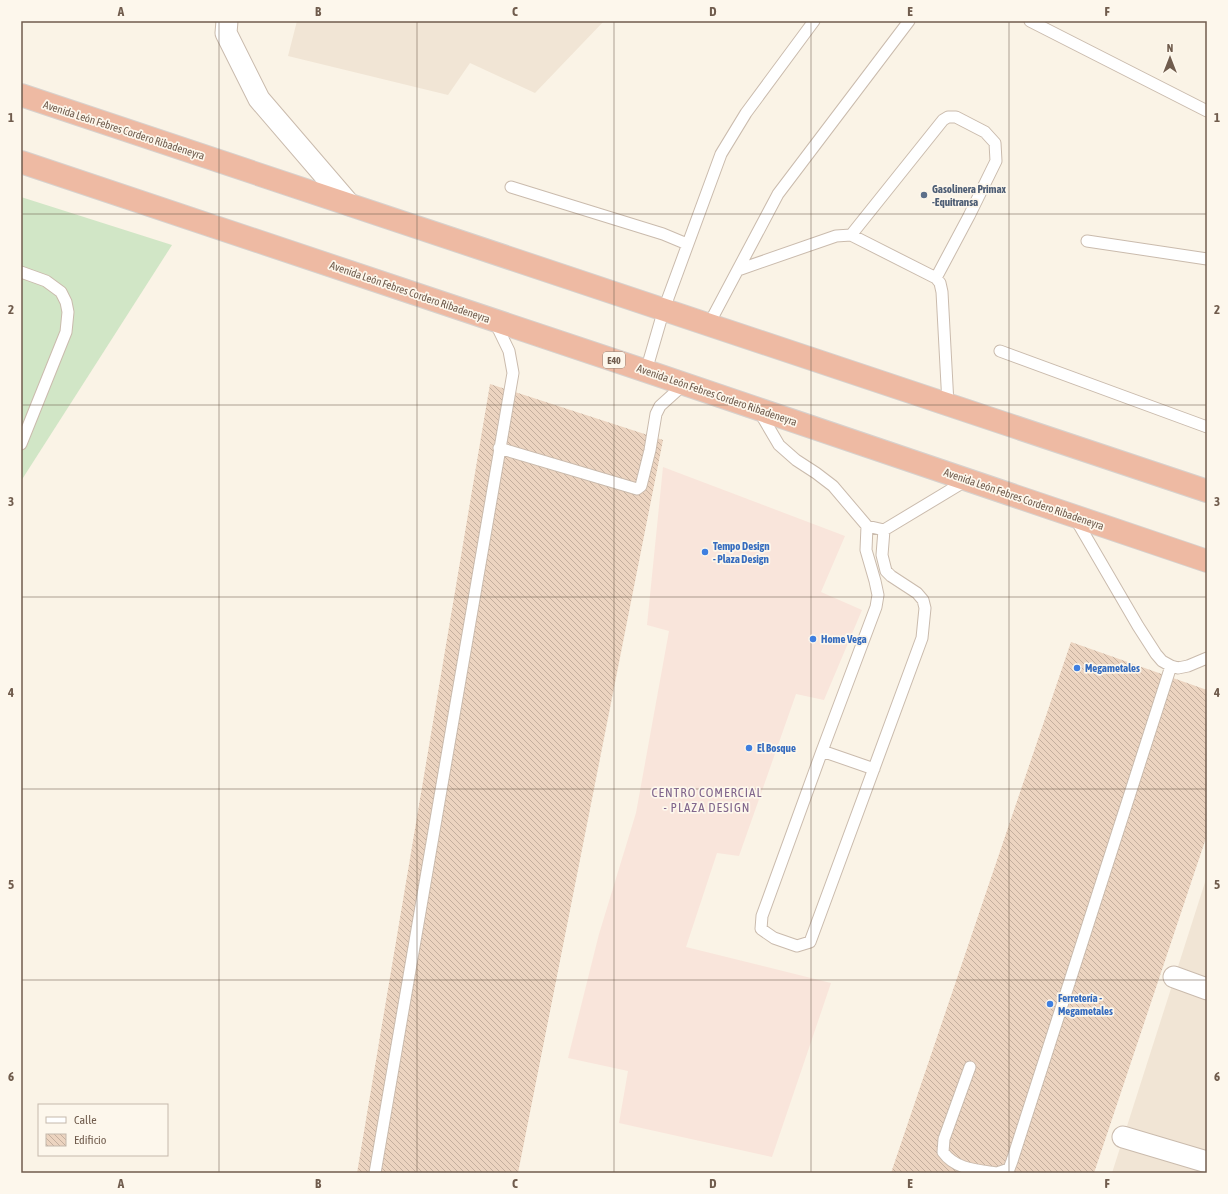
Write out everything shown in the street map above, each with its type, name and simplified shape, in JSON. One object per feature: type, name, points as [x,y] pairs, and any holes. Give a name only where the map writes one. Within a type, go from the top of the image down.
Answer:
[{"type":"highway","name":"Avenida León Febres Cordero Ribadeneyra","points":[[21,95],[1207,491]]},
{"type":"highway","name":"Avenida León Febres Cordero Ribadeneyra","points":[[21,162],[686,384],[1207,561]]},
{"type":"street","points":[[227,21],[226,33],[259,99],[350,205]]},
{"type":"street","points":[[1174,977],[1207,989]]},
{"type":"street","points":[[1123,1137],[1207,1162]]},
{"type":"lane","points":[[646,371],[664,309],[721,154],[746,113],[814,21]]},
{"type":"lane","points":[[709,324],[778,194],[909,21]]},
{"type":"lane","points":[[1030,21],[1207,111]]},
{"type":"lane","points":[[851,235],[943,120],[948,117],[956,117],[986,132],[995,143],[996,161],[936,278]]},
{"type":"lane","points":[[511,187],[663,234],[687,244]]},
{"type":"lane","points":[[738,270],[836,236],[851,235],[936,278],[940,283],[942,292],[948,404]]},
{"type":"lane","points":[[1087,241],[1207,259]]},
{"type":"lane","points":[[21,272],[46,281],[61,292],[66,302],[68,312],[66,332],[21,444]]},
{"type":"lane","points":[[375,1173],[513,373],[509,351],[494,320]]},
{"type":"lane","points":[[1000,351],[1207,427]]},
{"type":"lane","points":[[499,448],[637,489],[641,486],[650,450],[656,414],[660,406],[686,384]]},
{"type":"lane","points":[[757,409],[779,445],[796,460],[833,486],[867,526],[884,530],[968,480]]},
{"type":"lane","points":[[1074,516],[1138,626],[1162,661],[1178,668],[1188,666],[1207,658]]},
{"type":"lane","points":[[867,526],[866,550],[878,595],[876,607],[762,916],[762,929],[774,938],[797,946],[810,942],[922,638],[925,608],[923,600],[917,593],[886,571],[882,555],[884,530]]},
{"type":"lane","points":[[875,581],[891,576]]},
{"type":"lane","points":[[970,1067],[944,1139],[943,1152],[948,1158],[964,1168],[996,1173],[1009,1169],[1171,666]]},
{"type":"lane","points":[[822,751],[874,769]]},
{"type":"shaded area","points":[[297,21],[604,21],[535,93],[470,63],[448,95],[288,56]]},
{"type":"shaded area","points":[[663,467],[845,536],[821,592],[862,610],[824,700],[796,694],[739,856],[717,853],[686,947],[831,983],[772,1157],[619,1123],[628,1071],[568,1058],[599,934],[636,813],[669,631],[647,625]]},
{"type":"shaded area","points":[[1207,876],[1207,1173],[1112,1173]]},
{"type":"green space","points":[[21,197],[172,245],[21,481]]},
{"type":"building","points":[[490,384],[663,440],[518,1173],[357,1173]]},
{"type":"building","name":"Ferretería - Megametales","points":[[1071,642],[1207,690],[1207,835],[1094,1173],[891,1173]]},
{"type":"place","name":"Gasolinera Primax -Equitransa","points":[[924,195]]},
{"type":"place","name":"Tempo Design - Plaza Design","points":[[705,552]]},
{"type":"place","name":"Home Vega","points":[[813,639]]},
{"type":"place","name":"Megametales","points":[[1077,668]]},
{"type":"place","name":"El Bosque","points":[[749,748]]},
{"type":"place","name":"Ferretería - Megametales","points":[[1050,1004]]},
{"type":"district","name":"CENTRO COMERCIAL - PLAZA DESIGN","points":[[707,800]]}]
